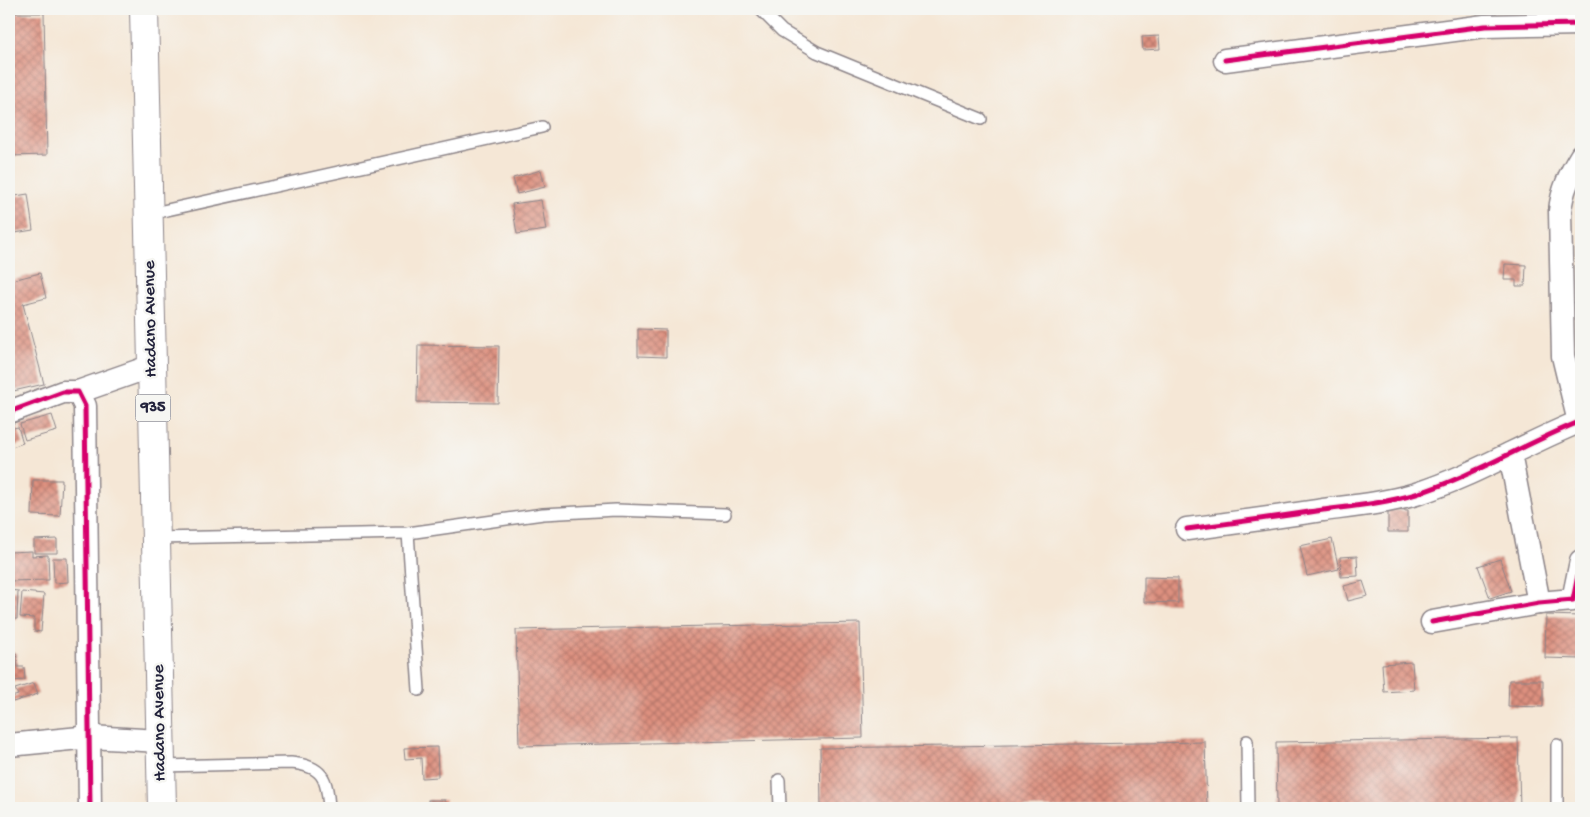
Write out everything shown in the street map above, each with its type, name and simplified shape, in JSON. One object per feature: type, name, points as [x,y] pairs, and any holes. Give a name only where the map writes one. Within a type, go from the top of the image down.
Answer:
[{"type":"main road","name":"Hadano Avenue","points":[[144,9],[162,808]]},
{"type":"street","points":[[1225,60],[1485,26],[1581,24]]},
{"type":"street","points":[[1187,530],[1377,503],[1414,494],[1441,485],[1580,421],[1563,356],[1560,211],[1562,194],[1581,156]]},
{"type":"street","points":[[9,412],[63,392],[78,392],[152,366]]},
{"type":"street","points":[[78,392],[85,406],[90,808]]},
{"type":"street","points":[[1510,454],[1539,603]]},
{"type":"street","points":[[1432,622],[1539,603],[1577,600],[1581,561]]},
{"type":"street","points":[[9,745],[90,737],[161,754]]},
{"type":"lane","points":[[760,9],[782,31],[816,52],[981,119]]},
{"type":"lane","points":[[149,214],[542,127]]},
{"type":"lane","points":[[156,538],[408,533],[543,514],[616,510],[725,514]]},
{"type":"lane","points":[[408,533],[419,690]]},
{"type":"lane","points":[[1247,741],[1248,808]]},
{"type":"lane","points":[[1557,744],[1557,808]]},
{"type":"lane","points":[[161,754],[305,765],[317,770],[324,779],[328,794],[328,808]]},
{"type":"lane","points":[[779,780],[780,808]]},
{"type":"building","points":[[9,13],[44,13],[47,155],[9,156]]},
{"type":"building","points":[[1159,36],[1160,49],[1143,50],[1142,37]]},
{"type":"building","points":[[541,170],[545,187],[517,194],[513,178]]},
{"type":"building","points":[[28,194],[33,230],[9,234],[9,197]]},
{"type":"building","points":[[541,200],[546,230],[517,234],[512,204]]},
{"type":"building","points":[[1505,264],[1526,265],[1525,286],[1516,286],[1516,280],[1504,280]]},
{"type":"building","points":[[40,273],[46,298],[23,304],[44,384],[9,392],[9,281]]},
{"type":"building","points":[[638,329],[666,330],[666,357],[638,356]]},
{"type":"building","points":[[418,345],[499,346],[498,403],[417,402]]},
{"type":"building","points":[[52,415],[57,431],[25,440],[20,424]]},
{"type":"building","points":[[18,427],[23,443],[9,448],[9,429]]},
{"type":"building","points":[[33,480],[62,480],[60,516],[32,515]]},
{"type":"building","points":[[1388,510],[1408,511],[1408,532],[1388,532]]},
{"type":"building","points":[[57,539],[57,553],[34,553],[34,540]]},
{"type":"building","points":[[1332,539],[1339,569],[1307,576],[1300,546]]},
{"type":"building","points":[[32,551],[32,556],[48,555],[49,580],[9,581],[9,552]]},
{"type":"building","points":[[1357,556],[1358,576],[1341,577],[1340,557]]},
{"type":"building","points":[[53,558],[67,558],[68,582],[54,583]]},
{"type":"building","points":[[1500,559],[1511,591],[1490,598],[1478,566]]},
{"type":"building","points":[[1144,577],[1178,578],[1178,603],[1144,602]]},
{"type":"building","points":[[1363,581],[1368,596],[1348,601],[1344,586]]},
{"type":"building","points":[[9,590],[18,591],[17,619],[9,619]]},
{"type":"building","points":[[22,592],[44,594],[41,632],[34,631],[34,618],[20,617]]},
{"type":"building","points":[[1546,615],[1581,616],[1581,659],[1545,658]]},
{"type":"building","points":[[860,623],[863,738],[519,746],[516,630]]},
{"type":"building","points":[[16,652],[18,667],[24,667],[25,680],[10,681],[11,688],[9,688],[9,653]]},
{"type":"building","points":[[1412,662],[1414,690],[1384,692],[1382,664]]},
{"type":"building","points":[[1509,680],[1543,680],[1543,707],[1508,706]]},
{"type":"building","points":[[34,683],[38,694],[13,702],[11,697],[18,695],[15,689]]},
{"type":"building","points":[[1518,738],[1520,808],[1277,808],[1276,742]]},
{"type":"building","points":[[1205,742],[1207,808],[821,808],[820,748]]},
{"type":"building","points":[[437,747],[438,777],[422,778],[421,758],[405,759],[404,748]]},
{"type":"building","points":[[428,800],[445,800],[445,808],[428,808]]},
{"type":"cycle path","points":[[1225,60],[1485,26],[1581,24]]},
{"type":"cycle path","points":[[9,412],[63,392],[78,392],[85,406],[90,808]]},
{"type":"cycle path","points":[[1187,529],[1370,504],[1416,494],[1458,478],[1579,422]]},
{"type":"cycle path","points":[[1432,622],[1539,603],[1573,600],[1581,561]]}]
